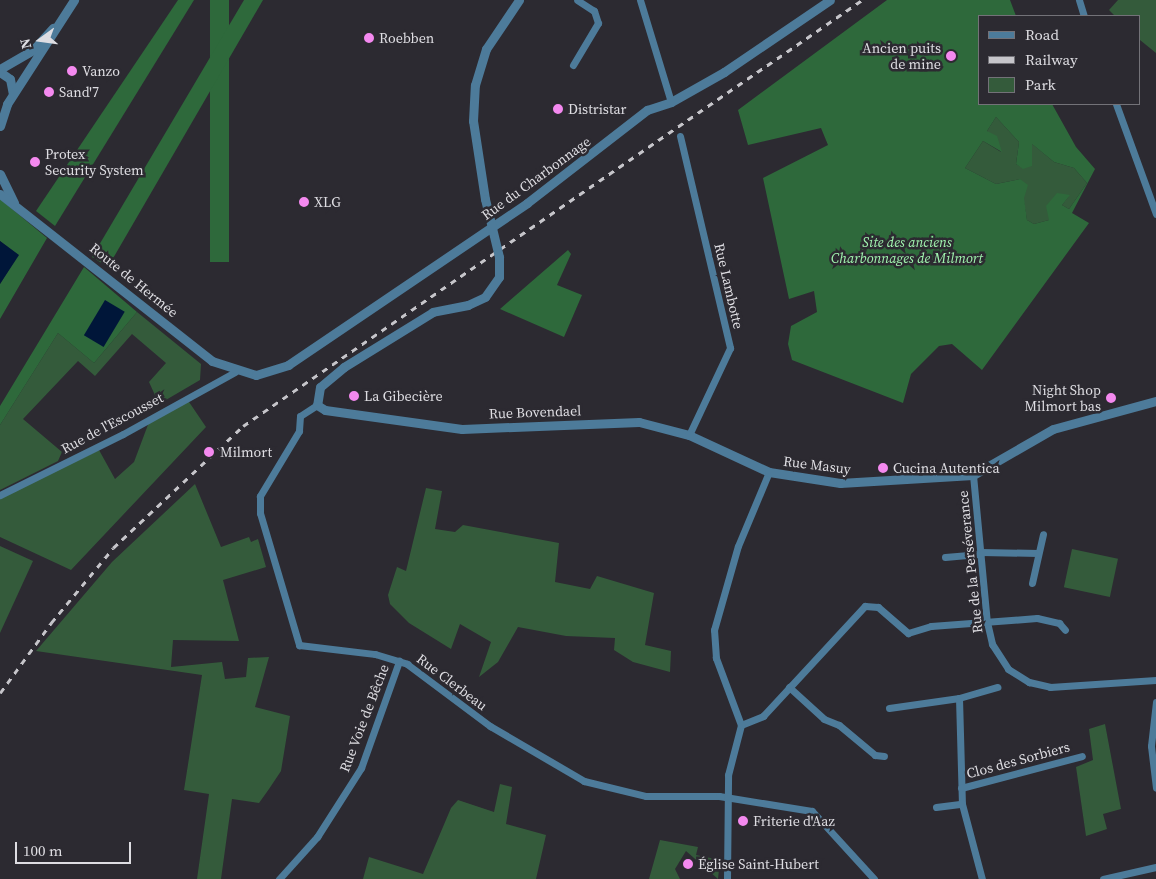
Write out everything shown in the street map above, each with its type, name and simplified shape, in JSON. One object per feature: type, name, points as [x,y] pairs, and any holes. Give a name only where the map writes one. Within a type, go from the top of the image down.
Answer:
[{"type":"street","points":[[0,126],[4,105],[74,0]]},
{"type":"street","points":[[317,405],[320,387],[344,367],[433,312],[468,306],[485,297],[499,277],[499,257],[485,200],[473,121],[475,85],[486,49],[518,0]]},
{"type":"street","points":[[573,65],[598,23],[594,11],[577,0]]},
{"type":"street","points":[[640,0],[672,102]]},
{"type":"street","name":"Rue du Charbonnage","points":[[256,375],[288,365],[527,203],[647,110],[672,102],[724,72],[830,0]]},
{"type":"street","points":[[1079,0],[1084,15]]},
{"type":"street","points":[[13,94],[10,79],[0,71],[33,50],[64,17]]},
{"type":"street","points":[[1116,105],[1156,214]]},
{"type":"street","name":"Rue Lambotte","points":[[680,136],[730,348],[690,435]]},
{"type":"street","points":[[0,174],[16,206]]},
{"type":"street","name":"Route de Hermée","points":[[0,194],[212,361],[235,372],[256,375]]},
{"type":"street","name":"Rue de l'Escousset","points":[[0,495],[235,372]]},
{"type":"street","name":"Rue Masuy","points":[[741,724],[738,708],[718,666],[714,630],[738,546],[769,472],[840,483],[973,476],[1054,429],[1156,401]]},
{"type":"street","name":"Rue Bovendael","points":[[317,405],[326,410],[449,428],[639,422],[690,435],[769,472]]},
{"type":"street","name":"Rue Clerbeau","points":[[317,405],[300,416],[298,431],[260,496],[260,514],[293,637],[305,648],[366,652],[400,661],[421,671],[490,726],[584,781],[646,796],[729,798],[812,811],[874,879]]},
{"type":"street","name":"Rue de la Perséverance","points":[[973,476],[986,622],[997,655],[1029,682],[1054,687],[1156,680]]},
{"type":"street","points":[[1032,583],[1043,534]]},
{"type":"street","points":[[945,556],[981,553],[1038,553]]},
{"type":"street","points":[[727,879],[728,775],[741,724],[759,719],[865,606],[878,608],[904,632],[1037,618],[1059,623],[1065,630]]},
{"type":"street","name":"Rue Voie de Bêche","points":[[278,879],[317,837],[361,768],[400,661]]},
{"type":"street","points":[[789,687],[824,719],[839,725],[875,755],[884,756]]},
{"type":"street","points":[[889,708],[959,698],[997,687]]},
{"type":"street","points":[[959,698],[962,804],[982,879]]},
{"type":"street","points":[[1156,702],[1151,746],[1156,788]]},
{"type":"street","name":"Clos des Sorbiers","points":[[961,788],[1082,756]]},
{"type":"street","points":[[936,807],[962,804]]},
{"type":"street","points":[[1103,879],[1156,867]]},
{"type":"green space","points":[[178,0],[194,0],[55,226],[36,211]]},
{"type":"green space","points":[[210,0],[229,0],[229,262],[210,262]]},
{"type":"green space","points":[[244,0],[263,0],[108,267],[92,257]]},
{"type":"green space","name":"Site des anciens Charbonnages de Milmort","points":[[887,0],[1010,0],[1016,15],[978,15],[978,105],[1053,105],[1076,147],[1095,169],[1072,213],[1089,223],[982,370],[952,344],[939,346],[911,374],[903,403],[792,360],[788,344],[791,326],[817,312],[814,291],[789,299],[763,178],[828,145],[821,128],[748,145],[738,110]],"holes":[[[996,117],[1019,142],[1016,164],[1023,169],[1032,166],[1032,144],[1054,162],[1074,168],[1087,183],[1069,209],[1062,205],[1070,195],[1057,193],[1046,206],[1049,220],[1034,224],[1027,220],[1024,198],[1028,185],[1020,179],[996,184],[965,168],[983,141],[1002,152],[997,136],[987,131]]]},
{"type":"green space","points":[[1118,0],[1156,0],[1156,53],[1141,41],[1141,15],[1114,15],[1109,10]]},
{"type":"green space","points":[[996,117],[1019,142],[1016,164],[1023,168],[1031,143],[1054,162],[1074,168],[1087,183],[1069,209],[1062,205],[1070,195],[1049,220],[1034,224],[1027,220],[1020,179],[996,184],[965,168],[983,141],[1001,152],[987,131]]},
{"type":"green space","points":[[0,199],[47,238],[0,319],[0,284],[18,255],[0,241]]},
{"type":"green space","points":[[568,250],[571,254],[557,285],[582,295],[564,337],[500,309]]},
{"type":"green space","points":[[84,267],[137,312],[94,363],[58,333],[0,425],[0,406]]},
{"type":"green space","points":[[137,312],[201,364],[200,380],[159,404],[149,382],[166,363],[132,334],[95,376],[78,361],[23,419],[62,452],[58,461],[0,490],[0,425],[58,333],[94,363]]},
{"type":"green space","points":[[187,399],[206,427],[71,570],[0,537],[0,498],[99,450],[115,479],[134,462],[149,422]]},
{"type":"green space","points":[[195,484],[221,547],[249,537],[251,542],[258,539],[266,567],[223,580],[239,641],[173,640],[171,667],[222,662],[225,679],[246,677],[248,658],[269,657],[255,707],[290,716],[281,771],[269,789],[259,803],[232,799],[221,879],[197,879],[209,794],[184,790],[202,675],[36,651],[112,562]]},
{"type":"green space","points":[[426,488],[442,491],[435,529],[455,532],[463,525],[559,543],[555,582],[590,589],[597,576],[654,593],[645,645],[671,651],[670,672],[633,662],[614,650],[615,638],[566,636],[518,627],[498,662],[479,677],[491,642],[460,624],[451,649],[409,623],[390,604],[388,595],[397,567],[406,571]]},
{"type":"green space","points":[[0,546],[33,561],[0,633]]},
{"type":"green space","points":[[1072,549],[1118,559],[1110,597],[1064,587]]},
{"type":"green space","points":[[1105,724],[1121,809],[1103,814],[1107,829],[1086,836],[1076,767],[1093,760],[1089,729]]},
{"type":"green space","points":[[500,784],[512,787],[506,824],[546,835],[536,879],[363,879],[369,857],[423,874],[451,808],[458,800],[494,812]]},
{"type":"green space","points":[[660,840],[698,847],[696,855],[720,860],[718,879],[686,851],[675,869],[680,879],[649,879]]},
{"type":"water","points":[[0,241],[19,255],[0,284]]},
{"type":"water","points":[[105,300],[125,312],[104,347],[84,335]]},
{"type":"railway","points":[[0,693],[51,623],[113,548],[243,426],[862,0]]},
{"type":"place","name":"Roebben","points":[[369,38]]},
{"type":"place","name":"Ancien puits de mine","points":[[951,56]]},
{"type":"place","name":"Vanzo","points":[[72,71]]},
{"type":"place","name":"Sand'7","points":[[49,92]]},
{"type":"place","name":"Distristar","points":[[558,109]]},
{"type":"place","name":"Protex Security System","points":[[35,162]]},
{"type":"place","name":"XLG","points":[[304,202]]},
{"type":"place","name":"La Gibecière","points":[[354,396]]},
{"type":"place","name":"Night Shop Milmort bas","points":[[1111,398]]},
{"type":"place","name":"Milmort","points":[[209,452]]},
{"type":"place","name":"Cucina Autentica","points":[[883,468]]},
{"type":"place","name":"Friterie d'Aaz","points":[[743,821]]},
{"type":"place","name":"Église Saint-Hubert","points":[[688,864]]}]
